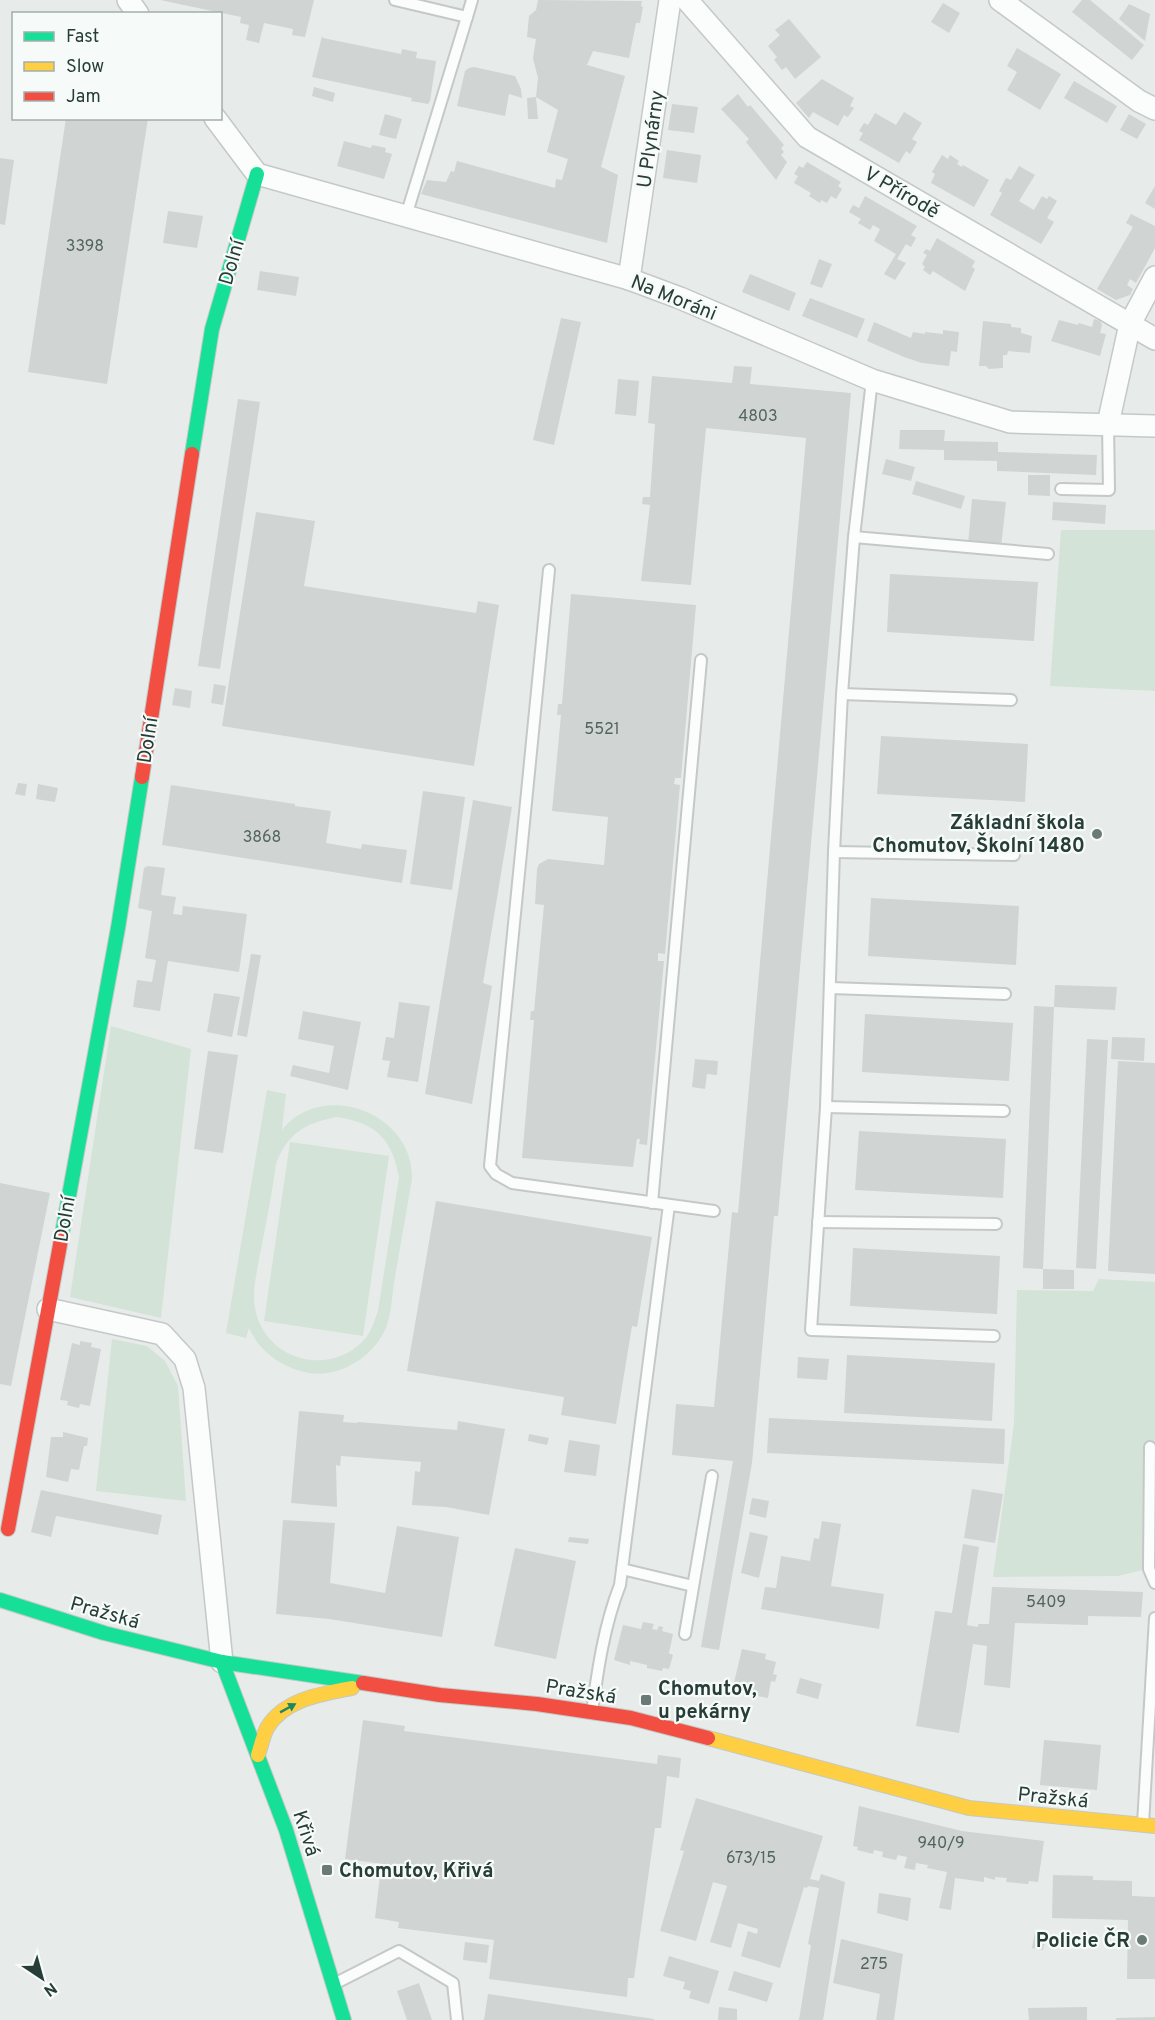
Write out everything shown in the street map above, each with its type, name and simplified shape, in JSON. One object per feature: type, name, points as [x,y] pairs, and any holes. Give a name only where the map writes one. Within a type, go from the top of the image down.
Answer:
[{"type":"street","name":"U Plynárny","points":[[629,279],[670,0]]},
{"type":"street","name":"V Přírodě","points":[[687,0],[807,137],[1155,339]]},
{"type":"street","points":[[1000,0],[1139,101],[1155,110]]},
{"type":"street","points":[[216,120],[257,174]]},
{"type":"street","name":"Na Moráni","points":[[257,174],[629,279],[680,298],[872,380],[1010,422],[1155,426]]},
{"type":"street","name":"Dolní","points":[[8,1528],[118,928],[212,329],[257,174]]},
{"type":"street","points":[[1108,424],[1130,324],[1155,277]]},
{"type":"street","points":[[48,1309],[162,1334],[185,1359],[194,1388],[222,1662]]},
{"type":"street","name":"Pražská","points":[[0,1600],[104,1633],[222,1662],[440,1695],[537,1704],[631,1718],[969,1808],[1149,1826]]},
{"type":"street","name":"Křivá","points":[[222,1662],[286,1830],[344,2020]]},
{"type":"street","points":[[258,1755],[267,1728],[278,1714],[316,1696],[368,1684]]},
{"type":"lane","points":[[395,0],[467,17]]},
{"type":"lane","points":[[405,216],[472,0]]},
{"type":"lane","points":[[872,380],[854,537],[842,694],[834,852],[826,1107],[811,1330],[994,1336]]},
{"type":"lane","points":[[1061,489],[1109,490],[1108,424]]},
{"type":"lane","points":[[854,537],[1048,554]]},
{"type":"lane","points":[[549,570],[490,1166],[496,1174],[512,1183],[714,1211]]},
{"type":"lane","points":[[652,1203],[701,660]]},
{"type":"lane","points":[[842,694],[1011,700]]},
{"type":"lane","points":[[834,852],[1014,855]]},
{"type":"lane","points":[[830,988],[1005,994]]},
{"type":"lane","points":[[826,1107],[1004,1111]]},
{"type":"lane","points":[[592,1712],[599,1659],[609,1614],[620,1585],[669,1205]]},
{"type":"lane","points":[[818,1222],[996,1224]]},
{"type":"lane","points":[[1150,1447],[1149,1569],[1155,1583]]},
{"type":"lane","points":[[685,1634],[711,1476]]},
{"type":"lane","points":[[622,1569],[693,1586]]},
{"type":"lane","points":[[1149,1826],[1155,1618]]},
{"type":"lane","points":[[333,1984],[399,1951],[453,1983],[457,2020]]},
{"type":"green space","points":[[1061,530],[1155,530],[1155,691],[1050,686]]},
{"type":"green space","points":[[111,1026],[191,1049],[161,1318],[70,1297]]},
{"type":"green space","points":[[267,1090],[286,1094],[282,1130],[299,1115],[320,1107],[342,1106],[363,1111],[383,1121],[398,1136],[409,1156],[412,1179],[389,1317],[386,1328],[373,1348],[344,1369],[321,1374],[309,1373],[299,1371],[273,1358],[259,1345],[249,1328],[246,1338],[226,1333]],"holes":[[[337,1117],[372,1129],[387,1143],[399,1177],[378,1311],[364,1340],[350,1352],[333,1358],[317,1360],[300,1358],[284,1351],[271,1340],[261,1326],[255,1308],[255,1281],[276,1164],[286,1144],[307,1126]]]},
{"type":"green space","points":[[290,1142],[389,1156],[363,1336],[264,1321]]},
{"type":"green space","points":[[1099,1279],[1155,1282],[1155,1567],[1118,1576],[993,1577],[1014,1424],[1017,1290],[1093,1291]]},
{"type":"green space","points":[[112,1339],[147,1346],[165,1361],[178,1386],[186,1501],[96,1491]]},
{"type":"building","points":[[160,0],[314,0],[305,37],[292,35],[293,29],[264,23],[259,43],[246,40],[249,25],[240,23],[241,17]]},
{"type":"building","points":[[538,0],[642,1],[640,23],[636,23],[629,58],[593,51],[587,65],[625,76],[601,167],[618,175],[607,243],[421,194],[427,180],[446,182],[451,171],[454,172],[457,161],[555,188],[556,179],[562,180],[568,159],[547,152],[558,110],[536,97],[538,78],[533,58],[536,39],[527,37],[529,16],[536,10]]},
{"type":"building","points":[[1082,0],[1090,0],[1144,45],[1132,60],[1072,12]]},
{"type":"building","points":[[943,3],[960,13],[949,33],[931,22]]},
{"type":"building","points":[[1129,4],[1150,14],[1145,41],[1119,19]]},
{"type":"building","points":[[789,19],[821,57],[795,79],[786,67],[782,70],[774,60],[777,57],[768,46],[780,35],[775,30]]},
{"type":"building","points":[[322,36],[401,54],[402,49],[417,52],[416,58],[436,61],[430,101],[428,104],[411,101],[412,98],[312,77]]},
{"type":"building","points":[[1017,48],[1061,74],[1040,110],[1007,90],[1017,72],[1007,66]]},
{"type":"building","points":[[474,67],[515,76],[522,98],[509,94],[505,116],[457,106],[465,71]]},
{"type":"building","points":[[822,79],[854,98],[850,106],[854,108],[848,117],[844,115],[838,126],[813,112],[809,118],[796,103]]},
{"type":"building","points":[[1074,81],[1117,106],[1107,123],[1064,98]]},
{"type":"building","points":[[314,87],[335,93],[333,102],[312,96]]},
{"type":"building","points":[[738,94],[784,145],[781,148],[784,152],[781,155],[787,162],[776,180],[746,142],[749,139],[721,109]]},
{"type":"building","points":[[536,97],[538,119],[528,119],[527,98]]},
{"type":"building","points":[[672,104],[698,107],[694,133],[668,130]]},
{"type":"building","points":[[904,112],[922,123],[912,139],[917,142],[910,154],[906,151],[899,163],[859,140],[863,133],[859,131],[864,123],[868,125],[875,113],[896,125]]},
{"type":"building","points":[[385,114],[402,119],[396,139],[379,135]]},
{"type":"building","points":[[1129,114],[1146,124],[1137,139],[1120,130]]},
{"type":"building","points":[[66,120],[148,120],[107,384],[28,372]]},
{"type":"building","points":[[344,141],[371,148],[372,145],[386,148],[385,152],[392,154],[384,179],[337,166]]},
{"type":"building","points":[[667,150],[701,155],[697,183],[663,178]]},
{"type":"building","points":[[942,155],[948,159],[950,155],[959,161],[957,164],[989,180],[974,207],[931,183],[935,174],[932,172]]},
{"type":"building","points":[[0,158],[14,160],[5,225],[0,224]]},
{"type":"building","points":[[807,162],[841,182],[838,186],[842,189],[836,199],[831,196],[827,203],[821,200],[820,203],[809,196],[811,193],[794,183],[798,176],[794,174],[799,166],[803,168]]},
{"type":"building","points":[[1019,166],[1035,175],[1019,201],[1034,210],[1042,196],[1047,199],[1049,196],[1057,201],[1047,218],[1054,222],[1041,244],[990,215],[1002,193],[999,191],[1006,178],[1011,180]]},
{"type":"building","points":[[1155,186],[1155,209],[1145,203]]},
{"type":"building","points":[[865,196],[917,226],[911,235],[916,238],[911,247],[906,244],[897,259],[906,263],[895,280],[884,274],[896,254],[874,241],[880,229],[873,225],[870,230],[858,223],[861,219],[849,212],[853,205],[859,208]]},
{"type":"building","points":[[168,211],[203,216],[197,248],[163,243]]},
{"type":"building","points":[[1131,214],[1155,226],[1155,248],[1136,283],[1130,279],[1127,285],[1133,289],[1130,295],[1116,300],[1097,289],[1133,227],[1126,223]]},
{"type":"building","points":[[937,238],[975,261],[972,267],[975,269],[965,291],[933,271],[930,275],[923,270],[925,267],[922,264],[927,255],[923,253],[926,249],[930,251]]},
{"type":"building","points":[[819,259],[832,264],[822,288],[810,284]]},
{"type":"building","points":[[260,271],[299,277],[296,296],[257,290]]},
{"type":"building","points":[[750,274],[796,293],[789,311],[742,292]]},
{"type":"building","points":[[810,298],[865,319],[857,338],[802,316]]},
{"type":"building","points":[[561,318],[581,322],[554,445],[533,440]]},
{"type":"building","points":[[1094,319],[1100,321],[1102,325],[1100,333],[1106,334],[1100,356],[1051,341],[1059,320],[1092,327]]},
{"type":"building","points":[[983,321],[1011,324],[1011,327],[1021,328],[1021,333],[1032,336],[1030,353],[1008,351],[1007,355],[1003,355],[1003,368],[989,369],[986,366],[979,366]]},
{"type":"building","points":[[874,322],[911,338],[913,332],[943,334],[943,330],[959,332],[957,352],[951,351],[949,366],[922,363],[904,357],[867,341]]},
{"type":"building","points":[[734,366],[752,367],[750,384],[851,393],[778,1216],[774,1216],[752,1463],[719,1650],[701,1647],[733,1461],[672,1455],[676,1404],[714,1407],[732,1212],[738,1213],[806,438],[706,428],[691,585],[641,581],[650,505],[642,504],[643,497],[650,497],[655,424],[648,423],[652,376],[732,383]]},
{"type":"building","points":[[618,379],[639,381],[636,416],[615,414]]},
{"type":"building","points":[[238,399],[260,402],[220,669],[198,666]]},
{"type":"building","points":[[900,430],[945,430],[944,441],[998,442],[998,452],[1097,455],[1096,475],[997,471],[997,461],[944,460],[944,450],[899,449]]},
{"type":"building","points":[[886,459],[915,467],[911,481],[882,474]]},
{"type":"building","points":[[1028,475],[1050,475],[1050,496],[1028,495]]},
{"type":"building","points":[[916,481],[965,496],[961,509],[912,494]]},
{"type":"building","points":[[972,499],[1006,502],[1001,547],[968,545]]},
{"type":"building","points":[[1053,502],[1106,505],[1105,524],[1052,520]]},
{"type":"building","points":[[256,512],[315,521],[304,586],[476,613],[478,601],[499,605],[474,766],[222,726]]},
{"type":"building","points":[[890,574],[1038,582],[1034,641],[887,632]]},
{"type":"building","points":[[571,594],[696,605],[681,778],[675,778],[674,784],[680,785],[665,954],[658,953],[658,961],[664,961],[647,1145],[639,1144],[640,1139],[637,1139],[633,1167],[522,1158],[534,1020],[530,1020],[531,1011],[534,1011],[544,905],[535,904],[537,869],[539,864],[548,859],[604,865],[608,817],[552,811],[561,715],[557,715],[558,704],[562,704]]},
{"type":"building","points":[[214,684],[226,686],[223,705],[211,703]]},
{"type":"building","points":[[175,688],[192,691],[190,708],[172,705]]},
{"type":"building","points":[[881,736],[1028,744],[1025,802],[877,794]]},
{"type":"building","points":[[18,783],[27,784],[25,796],[15,794]]},
{"type":"building","points":[[38,784],[58,788],[55,802],[36,799]]},
{"type":"building","points":[[171,785],[331,811],[326,843],[361,849],[362,844],[407,850],[402,883],[162,845]]},
{"type":"building","points":[[423,791],[465,797],[452,890],[410,884]]},
{"type":"building","points":[[473,800],[512,807],[483,983],[492,986],[472,1104],[425,1094]]},
{"type":"building","points":[[148,866],[165,868],[161,895],[176,897],[173,914],[182,915],[183,906],[247,914],[239,972],[168,961],[160,1011],[133,1007],[137,980],[152,982],[156,960],[145,958],[152,911],[138,908],[144,868]]},
{"type":"building","points":[[871,898],[1019,906],[1016,965],[868,956]]},
{"type":"building","points":[[251,954],[261,955],[247,1037],[237,1035]]},
{"type":"building","points":[[1055,985],[1117,987],[1115,1010],[1054,1007]]},
{"type":"building","points":[[214,993],[240,997],[232,1037],[207,1032]]},
{"type":"building","points":[[399,1002],[430,1006],[418,1082],[387,1077],[390,1061],[382,1060],[386,1037],[394,1038]]},
{"type":"building","points":[[1034,1006],[1054,1007],[1043,1269],[1023,1268]]},
{"type":"building","points":[[303,1011],[361,1022],[348,1090],[290,1076],[293,1065],[329,1073],[334,1046],[298,1039]]},
{"type":"building","points":[[865,1014],[1013,1023],[1009,1081],[862,1072]]},
{"type":"building","points":[[1112,1037],[1145,1038],[1144,1061],[1111,1059]]},
{"type":"building","points":[[1087,1039],[1108,1040],[1096,1269],[1076,1268]]},
{"type":"building","points":[[208,1051],[238,1055],[223,1153],[194,1149]]},
{"type":"building","points":[[695,1059],[718,1061],[717,1075],[707,1074],[705,1089],[692,1087]]},
{"type":"building","points":[[1118,1061],[1155,1063],[1155,1274],[1108,1271]]},
{"type":"building","points":[[859,1131],[1006,1139],[1003,1198],[855,1190]]},
{"type":"building","points":[[0,1183],[50,1193],[11,1386],[0,1384]]},
{"type":"building","points":[[436,1201],[652,1237],[637,1327],[632,1326],[616,1424],[561,1415],[564,1397],[407,1371]]},
{"type":"building","points":[[853,1248],[1000,1256],[997,1314],[850,1306]]},
{"type":"building","points":[[1043,1269],[1074,1270],[1074,1289],[1043,1289]]},
{"type":"building","points":[[80,1341],[92,1343],[91,1347],[101,1349],[90,1406],[80,1404],[79,1408],[67,1405],[68,1401],[60,1400],[72,1343],[80,1345]]},
{"type":"building","points":[[847,1355],[995,1363],[992,1421],[844,1413]]},
{"type":"building","points":[[798,1357],[829,1359],[827,1380],[797,1378]]},
{"type":"building","points":[[299,1411],[344,1415],[343,1422],[457,1430],[458,1421],[505,1429],[489,1515],[446,1507],[412,1505],[415,1471],[420,1472],[421,1462],[341,1456],[340,1466],[336,1465],[337,1507],[291,1503]]},
{"type":"building","points":[[769,1418],[1005,1429],[1004,1464],[767,1453]]},
{"type":"building","points":[[63,1432],[88,1438],[79,1470],[71,1469],[68,1482],[46,1477],[51,1437],[63,1437]]},
{"type":"building","points":[[529,1434],[549,1438],[547,1445],[528,1441]]},
{"type":"building","points":[[569,1440],[600,1445],[596,1476],[564,1472]]},
{"type":"building","points":[[972,1489],[1003,1494],[995,1543],[964,1538]]},
{"type":"building","points":[[41,1490],[162,1515],[158,1535],[56,1516],[51,1537],[31,1532]]},
{"type":"building","points":[[752,1498],[769,1501],[766,1518],[749,1514]]},
{"type":"building","points":[[283,1520],[335,1523],[330,1583],[385,1593],[397,1526],[459,1537],[442,1637],[329,1619],[276,1614]]},
{"type":"building","points":[[822,1521],[841,1524],[831,1586],[884,1594],[879,1629],[761,1609],[765,1587],[776,1588],[781,1556],[810,1561],[814,1538],[819,1539]]},
{"type":"building","points":[[750,1532],[768,1536],[759,1578],[741,1573]]},
{"type":"building","points":[[569,1537],[589,1539],[588,1544],[568,1542]]},
{"type":"building","points":[[963,1544],[979,1547],[967,1625],[978,1627],[978,1624],[989,1624],[992,1587],[1143,1592],[1141,1617],[1088,1616],[1088,1625],[1015,1623],[1010,1688],[984,1685],[987,1646],[973,1644],[959,1733],[916,1726],[935,1611],[952,1613]]},
{"type":"building","points":[[515,1548],[576,1561],[556,1659],[494,1646]]},
{"type":"building","points":[[643,1622],[654,1624],[652,1629],[657,1630],[659,1626],[663,1627],[662,1631],[673,1634],[669,1653],[666,1652],[673,1655],[669,1669],[663,1668],[662,1671],[630,1661],[630,1665],[614,1660],[623,1625],[641,1629]]},
{"type":"building","points":[[742,1649],[766,1654],[765,1659],[776,1662],[773,1674],[777,1675],[775,1682],[771,1681],[768,1698],[732,1691]]},
{"type":"building","points":[[800,1678],[822,1684],[818,1699],[796,1693]]},
{"type":"building","points":[[363,1720],[405,1726],[404,1731],[657,1764],[658,1755],[681,1758],[679,1778],[667,1776],[661,1828],[655,1828],[634,1978],[628,1978],[627,1997],[489,1979],[494,1940],[398,1928],[399,1922],[375,1918],[381,1867],[405,1870],[406,1867],[345,1859]]},
{"type":"building","points":[[1044,1740],[1101,1745],[1097,1790],[1040,1785]]},
{"type":"building","points":[[696,1798],[823,1836],[810,1879],[819,1881],[821,1874],[845,1882],[823,2020],[799,2020],[811,1945],[808,1944],[819,1888],[804,1887],[780,1968],[741,1956],[748,1931],[757,1934],[758,1929],[738,1923],[731,1948],[710,1942],[727,1886],[713,1882],[696,1941],[660,1931],[684,1851],[680,1850]]},
{"type":"building","points":[[859,1806],[962,1831],[1044,1841],[1038,1882],[1029,1881],[1028,1884],[1006,1882],[1007,1878],[995,1877],[995,1880],[984,1877],[984,1882],[955,1878],[951,1910],[939,1908],[947,1872],[916,1863],[915,1870],[904,1868],[907,1857],[898,1855],[896,1860],[882,1857],[883,1852],[874,1850],[873,1854],[857,1850],[858,1847],[853,1846]]},
{"type":"building","points":[[1053,1875],[1093,1876],[1093,1880],[1132,1881],[1132,1896],[1155,1897],[1155,1979],[1127,1979],[1128,1920],[1052,1918]]},
{"type":"building","points":[[879,1893],[911,1898],[908,1921],[877,1913]]},
{"type":"building","points":[[1035,1932],[1042,1933],[1041,1940],[1045,1941],[1043,1950],[1032,1948]]},
{"type":"building","points":[[841,1939],[903,1954],[894,2020],[876,2020],[880,1994],[833,1983]]},
{"type":"building","points":[[465,1942],[489,1945],[487,1963],[463,1960]]},
{"type":"building","points":[[669,1956],[719,1971],[709,2004],[689,1998],[691,1991],[683,1989],[685,1982],[663,1976]]},
{"type":"building","points":[[734,1971],[773,1983],[767,2002],[728,1990]]},
{"type":"building","points":[[419,1983],[432,2020],[407,2020],[397,1991]]},
{"type":"building","points":[[488,1994],[654,2019],[654,2020],[484,2020]]},
{"type":"building","points":[[719,2007],[737,2009],[737,2020],[718,2020]]},
{"type":"building","points":[[1087,2007],[1087,2020],[1029,2020],[1028,2008]]},
{"type":"building","points":[[1155,2017],[1155,2020],[1116,2020],[1116,2018]]},
{"type":"traffic: fast","points":[[192,454],[212,329],[257,174]]},
{"type":"traffic: fast","points":[[62,1234],[118,928],[142,777]]},
{"type":"traffic: fast","points":[[0,1600],[104,1633],[222,1662],[363,1683]]},
{"type":"traffic: fast","points":[[222,1662],[286,1830],[344,2020]]},
{"type":"traffic: slow","points":[[258,1755],[267,1728],[283,1710],[305,1699],[352,1688]]},
{"type":"traffic: slow","points":[[708,1738],[969,1808],[1155,1826]]},
{"type":"traffic: jam","points":[[142,777],[192,454]]},
{"type":"traffic: jam","points":[[8,1529],[62,1234]]},
{"type":"traffic: jam","points":[[363,1683],[440,1695],[537,1704],[631,1718],[708,1738]]},
{"type":"place","name":"Základní škola Chomutov, Školní 1480","points":[[1097,834]]},
{"type":"place","name":"Chomutov, u pekárny","points":[[646,1700]]},
{"type":"place","name":"Chomutov, Křivá","points":[[327,1870]]},
{"type":"place","name":"Policie ČR","points":[[1142,1940]]}]
